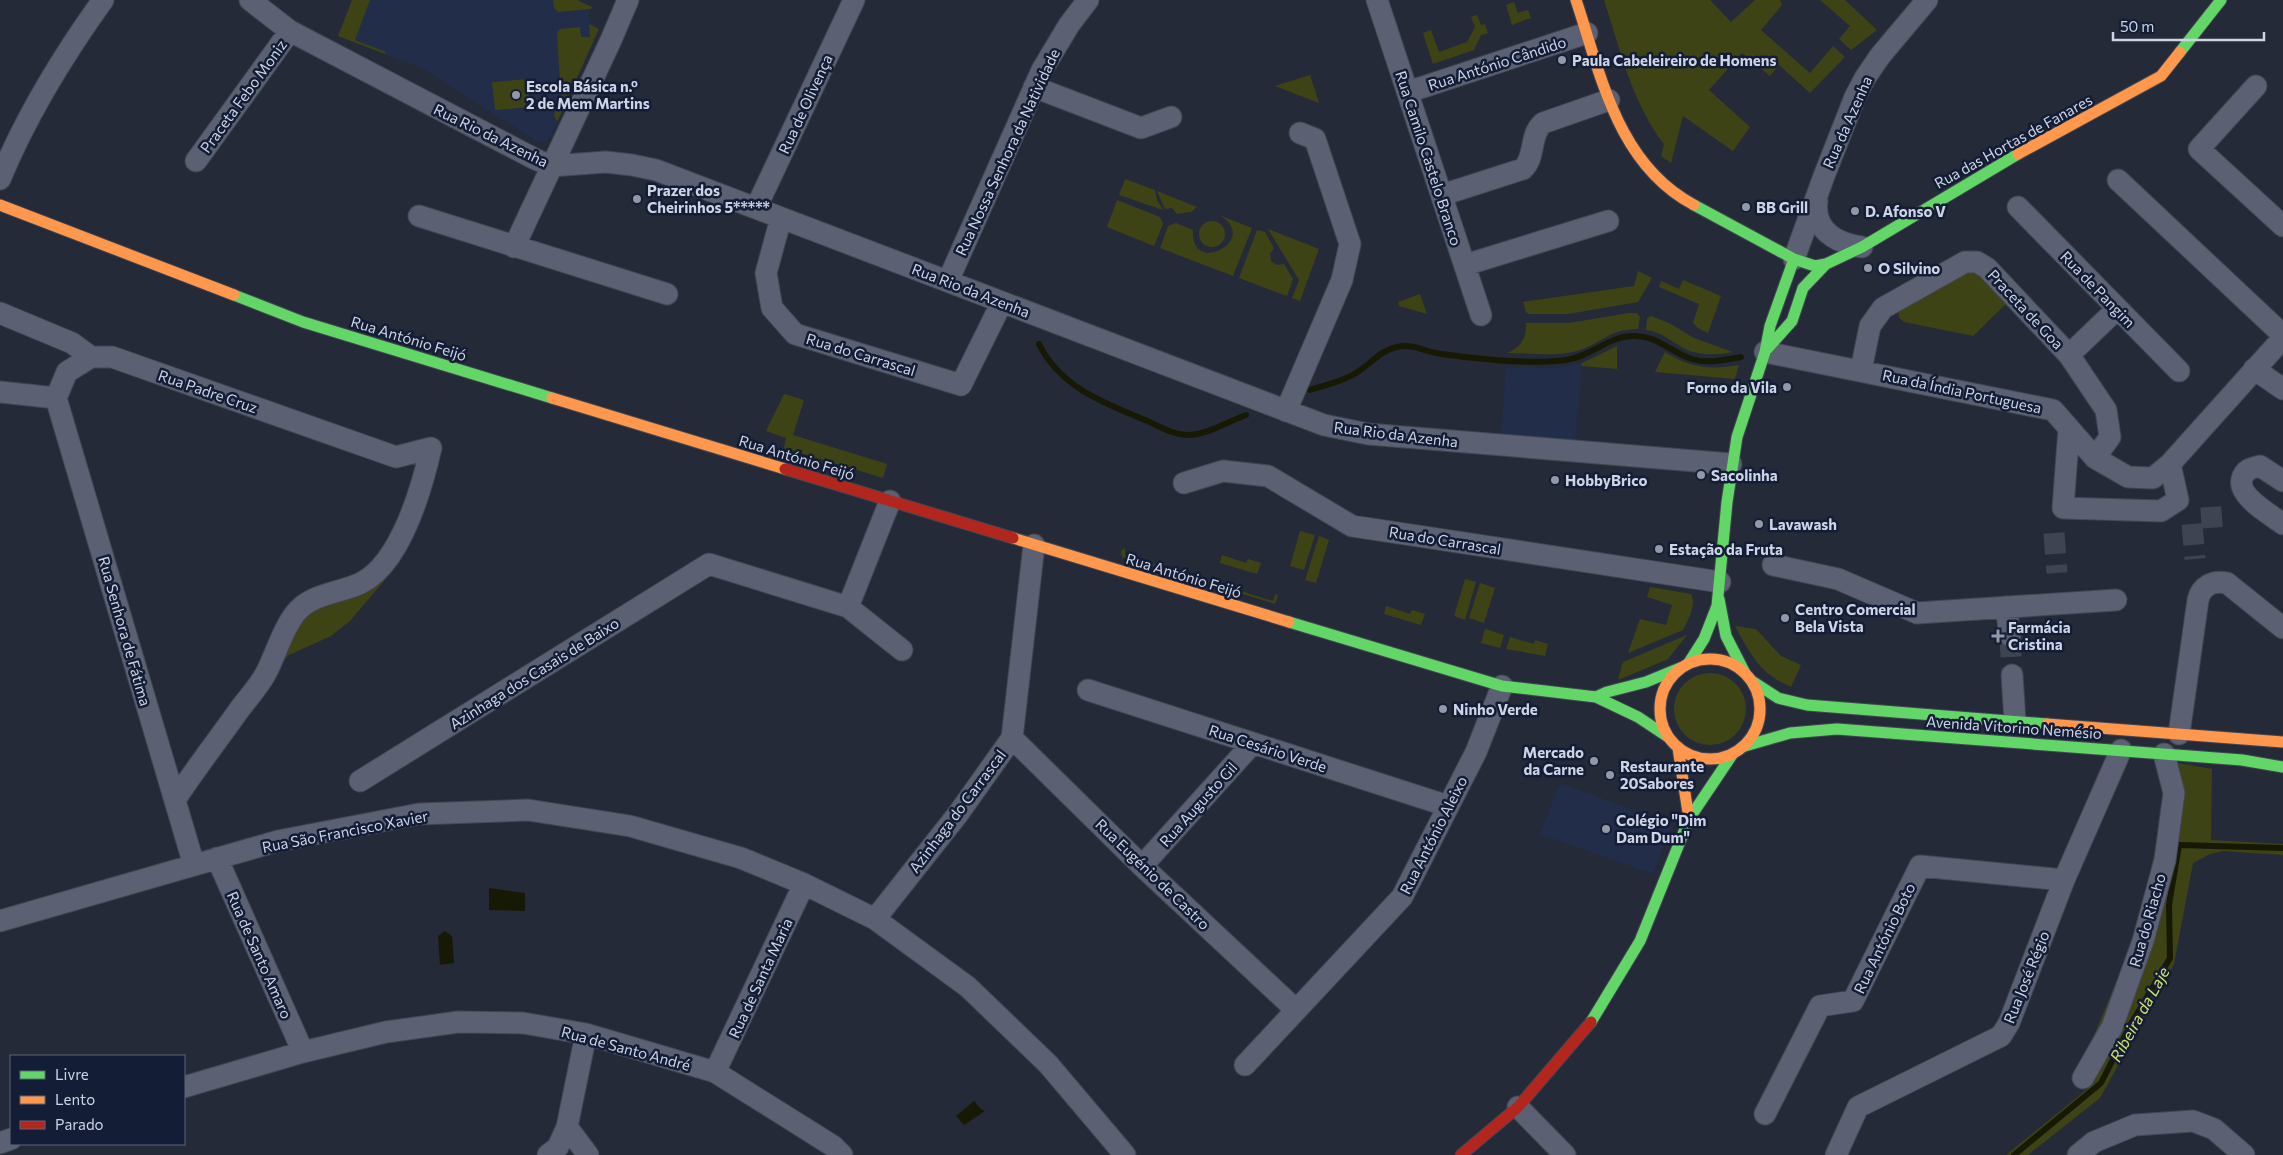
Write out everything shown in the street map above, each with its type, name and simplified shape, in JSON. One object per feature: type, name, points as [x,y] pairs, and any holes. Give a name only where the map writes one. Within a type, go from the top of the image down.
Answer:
[{"type":"street","name":"Rua Rio da Azenha","points":[[250,0],[290,31],[432,107],[551,166],[606,162],[644,167],[1324,425],[1361,433],[1732,464]]},
{"type":"street","points":[[514,247],[628,0]]},
{"type":"street","name":"Rua de Olivença","points":[[756,208],[854,0]]},
{"type":"street","name":"Rua Nossa Senhora da Natividade","points":[[948,281],[1034,87],[1054,47],[1088,0]]},
{"type":"street","name":"Rua Camilo Castelo Branco","points":[[1377,0],[1481,315]]},
{"type":"street","points":[[1576,0],[1614,116],[1627,141],[1642,161],[1664,184],[1686,201],[1794,259],[1815,266],[1826,264]]},
{"type":"street","name":"Rua da Azenha","points":[[1794,259],[1864,78],[1927,0]]},
{"type":"street","name":"Rua das Hortas de Fanares","points":[[1826,264],[1862,247],[1984,172],[2161,76],[2221,0]]},
{"type":"street","points":[[0,179],[43,90],[95,2]]},
{"type":"street","name":"Praceta Febo Moniz","points":[[196,161],[290,31]]},
{"type":"street","name":"Rua António Cândido","points":[[1408,92],[1587,33]]},
{"type":"street","points":[[2256,86],[2199,149],[2283,226]]},
{"type":"street","points":[[1034,87],[1141,128],[1172,118]]},
{"type":"street","points":[[1442,194],[1523,169],[1529,163],[1536,133],[1542,123],[1609,100]]},
{"type":"street","points":[[1286,411],[1342,280],[1350,244],[1315,139],[1300,133]]},
{"type":"street","points":[[2118,180],[2283,336]]},
{"type":"street","points":[[1817,198],[1817,216],[1826,233],[1840,242],[1862,247]]},
{"type":"street","name":"Rua António Feijó","points":[[0,205],[303,322],[1502,686],[1596,697],[1646,721],[1668,737]]},
{"type":"street","name":"Rua de Pangim","points":[[2018,207],[2179,371]]},
{"type":"street","points":[[419,216],[667,294]]},
{"type":"street","name":"Rua do Carrascal","points":[[781,218],[766,273],[772,308],[795,334],[961,385],[1002,302]]},
{"type":"street","points":[[1465,265],[1608,221]]},
{"type":"street","points":[[1685,666],[1709,628],[1719,588],[1732,464],[1746,405],[1765,352],[1770,326],[1794,259]]},
{"type":"street","name":"Praceta de Goa","points":[[1861,370],[1870,326],[1878,312],[1959,264],[1971,261],[1988,268],[2069,355],[2106,410],[2110,437],[2095,458]]},
{"type":"street","points":[[1765,352],[1792,320],[1803,288],[1826,264]]},
{"type":"street","name":"Praceta de Goa","points":[[2069,355],[2117,309]]},
{"type":"street","points":[[0,313],[72,343],[90,357],[67,372],[56,398],[0,392]]},
{"type":"street","name":"Rua da Índia Portuguesa","points":[[1765,352],[2053,410],[2095,458],[2128,477],[2153,478],[2170,464],[2283,336]]},
{"type":"street","name":"Rua Padre Cruz","points":[[90,357],[112,357],[396,457],[431,448],[424,478],[390,553],[378,569],[361,582],[333,591],[302,605],[286,628],[266,673],[174,800]]},
{"type":"street","points":[[2254,369],[2283,389]]},
{"type":"street","name":"Rua Senhora de Fátima","points":[[56,398],[194,865]]},
{"type":"street","points":[[2069,428],[2063,508],[2161,512],[2178,500],[2170,464]]},
{"type":"street","points":[[2283,481],[2260,466],[2251,468],[2244,473],[2241,482],[2242,490],[2248,497],[2283,524]]},
{"type":"street","name":"Rua do Carrascal","points":[[1184,483],[1223,471],[1268,476],[1352,526],[1719,588]]},
{"type":"street","points":[[890,501],[848,607],[902,650]]},
{"type":"street","name":"Azinhaga do Carrascal","points":[[875,919],[958,814],[1012,738],[1034,545]]},
{"type":"street","name":"Azinhaga dos Casais de Baixo","points":[[360,781],[709,564],[848,607]]},
{"type":"street","points":[[1772,565],[1838,579],[1917,613],[2116,600]]},
{"type":"street","points":[[2179,734],[2198,600],[2206,586],[2216,582],[2227,584],[2283,628]]},
{"type":"street","points":[[1719,588],[1721,615],[1726,636],[1758,694],[1761,708],[1759,722],[1745,746],[1732,755],[1718,759],[1690,756],[1678,748],[1668,737],[1662,723],[1660,708],[1663,692],[1670,678],[1685,666],[1699,660],[1724,661],[1748,677]]},
{"type":"street","points":[[2001,607],[2004,636]]},
{"type":"street","name":"Rua António Feijó","points":[[1596,697],[1607,692],[1646,682],[1685,666]]},
{"type":"street","points":[[2006,675],[2009,721]]},
{"type":"street","name":"Avenida Vitorino Nemésio","points":[[1748,677],[1771,694],[1796,704],[2283,742]]},
{"type":"street","name":"Rua António Aleixo","points":[[1245,1064],[1402,897],[1476,752],[1502,686]]},
{"type":"street","name":"Rua Cesário Verde","points":[[1088,690],[1448,806]]},
{"type":"street","name":"Avenida Vitorino Nemésio","points":[[1745,746],[1790,733],[1837,728],[2242,760],[2283,767]]},
{"type":"street","name":"Rua Eugénio de Castro","points":[[1012,738],[1142,866],[1295,1009]]},
{"type":"street","name":"Rua Augusto Gil","points":[[1142,866],[1253,743]]},
{"type":"street","points":[[1678,748],[1689,819]]},
{"type":"street","name":"Rua José Régio","points":[[1836,1155],[1858,1107],[2001,1036],[2009,1023],[2064,880],[2121,750]]},
{"type":"street","name":"Rua do Riacho","points":[[2083,1078],[2112,1027],[2143,941],[2165,860],[2174,793],[2164,754]]},
{"type":"street","points":[[1461,1155],[1518,1107],[1588,1026],[1640,941],[1689,819],[1732,755]]},
{"type":"street","name":"Rua São Francisco Xavier","points":[[0,921],[278,842],[419,814],[528,810],[630,826],[741,858],[804,884],[875,919],[968,987],[1048,1064],[1125,1155]]},
{"type":"street","name":"Rua de Santo Amaro","points":[[217,858],[303,1052]]},
{"type":"street","name":"Rua António Boto","points":[[1764,1114],[1820,1006],[1853,1000],[1920,866],[2064,880]]},
{"type":"street","name":"Rua de Santa Maria","points":[[715,1072],[804,884]]},
{"type":"street","name":"Rua de Santo André","points":[[185,1087],[303,1052],[386,1032],[458,1022],[523,1023],[586,1034],[715,1072],[833,1146],[842,1155]]},
{"type":"street","points":[[548,1155],[558,1147],[567,1127],[586,1034]]},
{"type":"street","points":[[1518,1107],[1565,1155]]},
{"type":"street","points":[[2078,1155],[2094,1142],[2135,1125],[2193,1121],[2214,1129],[2244,1155]]},
{"type":"street","points":[[567,1127],[588,1155]]},
{"type":"shaded area","name":"Escola Básica n.º 2 de Mem Martins","points":[[352,0],[577,0],[592,7],[589,13],[589,24],[599,29],[551,136],[547,140],[538,142],[422,68],[338,36]]},
{"type":"shaded area","points":[[1582,363],[1575,442],[1501,436],[1506,367],[1558,368]]},
{"type":"shaded area","name":"Colégio \"Dim Dam Dum\"","points":[[1560,783],[1672,824],[1653,874],[1540,834]]},
{"type":"shaded area","points":[[489,888],[525,893],[525,911],[489,910]]},
{"type":"shaded area","points":[[445,931],[452,936],[454,963],[440,965],[438,936]]},
{"type":"shaded area","points":[[974,1101],[985,1111],[964,1125],[956,1116]]},
{"type":"green space","points":[[352,0],[370,0],[355,40],[386,52],[385,54],[338,36]]},
{"type":"green space","points":[[553,0],[577,0],[592,7],[591,9],[558,12],[554,8]]},
{"type":"green space","points":[[1604,0],[1710,0],[1731,22],[1755,0],[1780,0],[1782,5],[1761,30],[1810,73],[1833,46],[1845,57],[1810,93],[1779,65],[1770,76],[1742,53],[1709,90],[1750,127],[1733,151],[1683,116],[1671,163],[1661,156],[1664,144],[1643,111],[1635,93]]},
{"type":"green space","points":[[1820,0],[1845,0],[1877,30],[1851,50],[1839,39],[1850,26]]},
{"type":"green space","points":[[1514,2],[1518,13],[1528,10],[1531,18],[1512,25],[1506,5]]},
{"type":"green space","points":[[1477,15],[1481,25],[1485,24],[1488,33],[1481,35],[1474,50],[1433,64],[1423,33],[1431,30],[1439,52],[1467,42],[1475,27],[1471,17]]},
{"type":"green space","points":[[589,24],[599,29],[557,122],[554,115],[561,98],[557,32],[560,29],[580,27],[581,37],[590,37]]},
{"type":"green space","points":[[1310,75],[1319,103],[1275,86]]},
{"type":"green space","points":[[528,79],[530,107],[495,110],[492,82]]},
{"type":"green space","points":[[1125,179],[1155,190],[1157,200],[1163,210],[1119,195]]},
{"type":"green space","points":[[1157,191],[1197,207],[1191,212],[1177,214],[1172,208],[1165,209]]},
{"type":"green space","points":[[1117,200],[1160,217],[1163,224],[1154,246],[1107,227]]},
{"type":"green space","points":[[1219,215],[1252,228],[1233,276],[1160,248],[1168,226],[1176,223],[1193,230],[1195,244],[1202,251],[1211,253],[1221,250],[1229,243],[1233,234],[1230,225]]},
{"type":"green space","points":[[1212,221],[1221,225],[1225,234],[1221,243],[1212,247],[1203,243],[1199,234],[1203,225]]},
{"type":"green space","points":[[1268,229],[1319,249],[1300,301],[1292,298],[1299,280]]},
{"type":"green space","points":[[1257,230],[1265,232],[1274,248],[1270,254],[1271,261],[1277,265],[1284,264],[1293,279],[1287,296],[1239,278]]},
{"type":"green space","points":[[1975,269],[2009,301],[1973,336],[1904,322],[1899,318],[1898,309],[1962,271]]},
{"type":"green space","points":[[1638,271],[1652,278],[1638,302],[1568,314],[1529,314],[1526,312],[1523,302],[1634,286]]},
{"type":"green space","points":[[1683,280],[1721,296],[1708,333],[1693,323],[1699,304],[1659,287],[1661,281],[1679,289]]},
{"type":"green space","points":[[1420,294],[1427,314],[1399,306],[1398,302]]},
{"type":"green space","points":[[1637,313],[1640,317],[1638,329],[1619,331],[1577,351],[1551,354],[1507,353],[1516,348],[1524,338],[1526,323],[1569,323]]},
{"type":"green space","points":[[1651,316],[1669,323],[1694,338],[1733,352],[1709,354],[1685,349],[1662,335],[1646,330],[1647,318]]},
{"type":"green space","points":[[1617,346],[1617,369],[1581,366],[1582,363]]},
{"type":"green space","points":[[1665,352],[1683,361],[1700,366],[1739,365],[1735,379],[1655,372]]},
{"type":"green space","points":[[784,394],[804,400],[793,435],[887,464],[883,478],[784,448],[786,438],[766,431]]},
{"type":"green space","points":[[1300,531],[1315,535],[1304,570],[1290,566]]},
{"type":"green space","points":[[412,534],[384,581],[350,621],[331,636],[289,655],[281,663],[276,626],[287,606],[298,595],[313,589],[350,583]]},
{"type":"green space","points":[[1319,536],[1329,540],[1316,583],[1305,580]]},
{"type":"green space","points":[[1125,548],[1125,555],[1273,601],[1275,594],[1278,595],[1275,604],[1122,557],[1121,551]]},
{"type":"green space","points":[[1222,555],[1246,563],[1248,559],[1261,563],[1257,574],[1220,563]]},
{"type":"green space","points":[[1465,579],[1476,582],[1465,620],[1454,616]]},
{"type":"green space","points":[[1480,583],[1495,588],[1484,623],[1469,618]]},
{"type":"green space","points":[[1650,587],[1691,594],[1693,603],[1691,612],[1683,630],[1628,653],[1640,619],[1666,625],[1672,605],[1647,597]]},
{"type":"green space","points":[[1386,606],[1410,614],[1412,610],[1425,614],[1421,625],[1384,614]]},
{"type":"green space","points":[[1735,626],[1756,629],[1781,656],[1801,665],[1791,687],[1780,682],[1763,669],[1751,654]]},
{"type":"green space","points":[[1485,629],[1504,635],[1500,648],[1481,643]]},
{"type":"green space","points":[[1687,635],[1668,659],[1618,680],[1623,662]]},
{"type":"green space","points":[[1510,637],[1534,644],[1535,640],[1548,644],[1545,656],[1506,649]]},
{"type":"green space","points":[[1710,673],[1730,679],[1740,689],[1746,709],[1740,729],[1730,739],[1710,745],[1690,739],[1680,729],[1674,709],[1680,689],[1690,679]]},
{"type":"green space","points":[[2172,762],[2212,769],[2211,840],[2283,844],[2283,855],[2223,851],[2210,854],[2193,863],[2174,964],[2100,1098],[2028,1155],[2006,1155],[2091,1086],[2099,1072],[2082,1064],[2140,925]]},
{"type":"waterway","points":[[1310,390],[1351,376],[1385,351],[1403,346],[1471,358],[1536,362],[1575,358],[1616,339],[1642,336],[1692,359],[1716,361],[1741,357]]},
{"type":"waterway","points":[[1039,344],[1059,372],[1084,392],[1171,432],[1182,435],[1203,433],[1246,415]]},
{"type":"waterway","name":"Ribeira da Laje","points":[[2014,1155],[2101,1083],[2131,1024],[2170,958],[2169,905],[2179,845],[2283,848]]},
{"type":"tunnel","points":[[2201,518],[2231,516]]},
{"type":"tunnel","points":[[2192,524],[2195,559]]},
{"type":"tunnel","points":[[2054,533],[2057,573]]},
{"type":"tunnel","points":[[2010,636],[2012,675]]},
{"type":"traffic: fast","points":[[2180,52],[2221,0]]},
{"type":"traffic: fast","points":[[1694,205],[1794,259],[1815,266],[1826,264],[1862,247],[2018,154]]},
{"type":"traffic: fast","points":[[1688,664],[1704,639],[1717,606],[1727,502],[1737,437],[1765,352],[1770,326],[1794,259]]},
{"type":"traffic: fast","points":[[1767,349],[1792,321],[1803,288],[1826,264]]},
{"type":"traffic: fast","points":[[234,295],[303,322],[552,398]]},
{"type":"traffic: fast","points":[[1719,599],[1726,636],[1745,673]]},
{"type":"traffic: fast","points":[[1289,622],[1502,686],[1596,697],[1638,717],[1668,737]]},
{"type":"traffic: fast","points":[[1596,697],[1607,692],[1646,682],[1680,668]]},
{"type":"traffic: fast","points":[[1752,681],[1778,698],[1807,705],[2047,724]]},
{"type":"traffic: fast","points":[[1745,746],[1790,733],[1837,729],[2242,760],[2283,767]]},
{"type":"traffic: fast","points":[[1591,1022],[1640,941],[1689,819],[1732,755]]},
{"type":"traffic: slow","points":[[1576,0],[1604,87],[1629,142],[1647,166],[1668,187],[1694,205]]},
{"type":"traffic: slow","points":[[2018,154],[2161,76],[2180,52]]},
{"type":"traffic: slow","points":[[0,205],[234,295]]},
{"type":"traffic: slow","points":[[552,398],[785,469]]},
{"type":"traffic: slow","points":[[1013,538],[1289,622]]},
{"type":"traffic: slow","points":[[1710,659],[1720,660],[1738,667],[1752,681],[1759,699],[1760,709],[1759,719],[1752,737],[1738,751],[1720,758],[1710,759],[1700,758],[1682,751],[1668,737],[1661,719],[1660,709],[1661,699],[1668,681],[1682,667],[1700,660],[1710,659]]},
{"type":"traffic: slow","points":[[2047,724],[2283,742]]},
{"type":"traffic: slow","points":[[1678,748],[1689,819]]},
{"type":"traffic: jam","points":[[785,469],[1013,538]]},
{"type":"traffic: jam","points":[[1461,1155],[1518,1107],[1591,1022]]},
{"type":"place","name":"Paula Cabeleireiro de Homens","points":[[1562,60]]},
{"type":"place","name":"Escola Básica n.º 2 de Mem Martins","points":[[516,95]]},
{"type":"place","name":"Prazer dos Cheirinhos 5*****","points":[[637,199]]},
{"type":"place","name":"BB Grill","points":[[1746,207]]},
{"type":"place","name":"D. Afonso V","points":[[1855,211]]},
{"type":"place","name":"O Silvino","points":[[1868,268]]},
{"type":"place","name":"Forno da Vila","points":[[1787,387]]},
{"type":"place","name":"Sacolinha","points":[[1701,475]]},
{"type":"place","name":"HobbyBrico","points":[[1555,480]]},
{"type":"place","name":"Lavawash","points":[[1759,524]]},
{"type":"place","name":"Estação da Fruta","points":[[1659,549]]},
{"type":"place","name":"Centro Comercial Bela Vista","points":[[1785,618]]},
{"type":"place","name":"Farmácia Cristina","points":[[1998,636]]},
{"type":"place","name":"Ninho Verde","points":[[1443,709]]},
{"type":"place","name":"Mercado da Carne","points":[[1594,761]]},
{"type":"place","name":"Restaurante 20Sabores","points":[[1610,775]]},
{"type":"place","name":"Colégio \"Dim Dam Dum\"","points":[[1606,829]]}]
